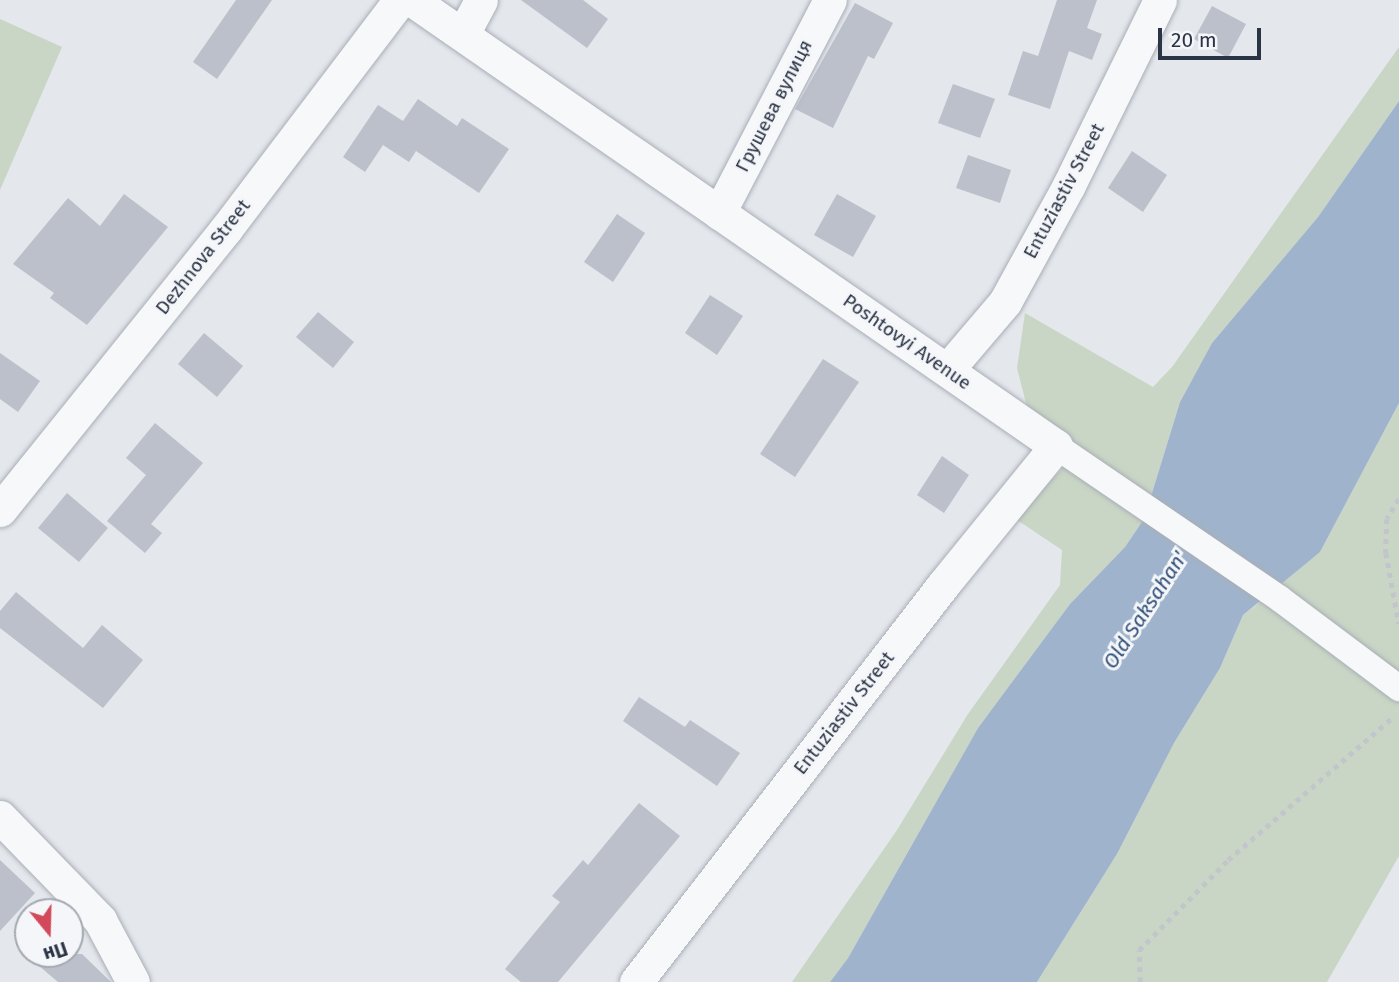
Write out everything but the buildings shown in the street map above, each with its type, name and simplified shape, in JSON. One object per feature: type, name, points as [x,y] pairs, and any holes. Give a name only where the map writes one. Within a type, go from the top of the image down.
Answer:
[{"type":"street","name":"Dezhnova Street","points":[[0,510],[226,229],[400,0]]},
{"type":"street","name":"Poshtovyi Avenue","points":[[412,0],[1280,599],[1399,688]]},
{"type":"street","points":[[463,34],[481,0]]},
{"type":"street","name":"Грушева вулиця","points":[[719,213],[830,0]]},
{"type":"street","name":"Entuziastiv Street","points":[[947,369],[1005,302],[1069,185],[1160,0]]},
{"type":"street","name":"Entuziastiv Street","points":[[636,982],[943,584],[1056,446]]},
{"type":"street","points":[[0,817],[100,920],[133,982]]},
{"type":"path","points":[[1399,499],[1387,519],[1386,553],[1399,624]]},
{"type":"path","points":[[1140,982],[1139,950],[1228,860],[1399,711]]},
{"type":"green space","points":[[0,19],[62,47],[0,190]]},
{"type":"green space","points":[[1399,47],[1399,101],[1318,217],[1212,343],[1180,402],[1151,496],[1028,411],[1017,368],[1025,313],[1153,387],[1172,367]]},
{"type":"green space","points":[[1399,403],[1399,673],[1277,584],[1320,552]]},
{"type":"green space","points":[[1065,466],[1144,519],[1125,547],[1070,604],[978,728],[848,958],[830,982],[792,982],[897,830],[968,714],[1060,585],[1062,550],[1014,518]]},
{"type":"green space","points":[[1264,599],[1399,699],[1399,856],[1327,982],[1037,982],[1117,854],[1174,743],[1220,668],[1243,615]]},
{"type":"water","name":"Old Saksahan'","points":[[1399,101],[1399,403],[1320,552],[1243,615],[1220,668],[1174,743],[1117,854],[1037,982],[830,982],[848,958],[978,728],[1070,604],[1125,547],[1144,519],[1180,402],[1212,343],[1318,217]]}]
